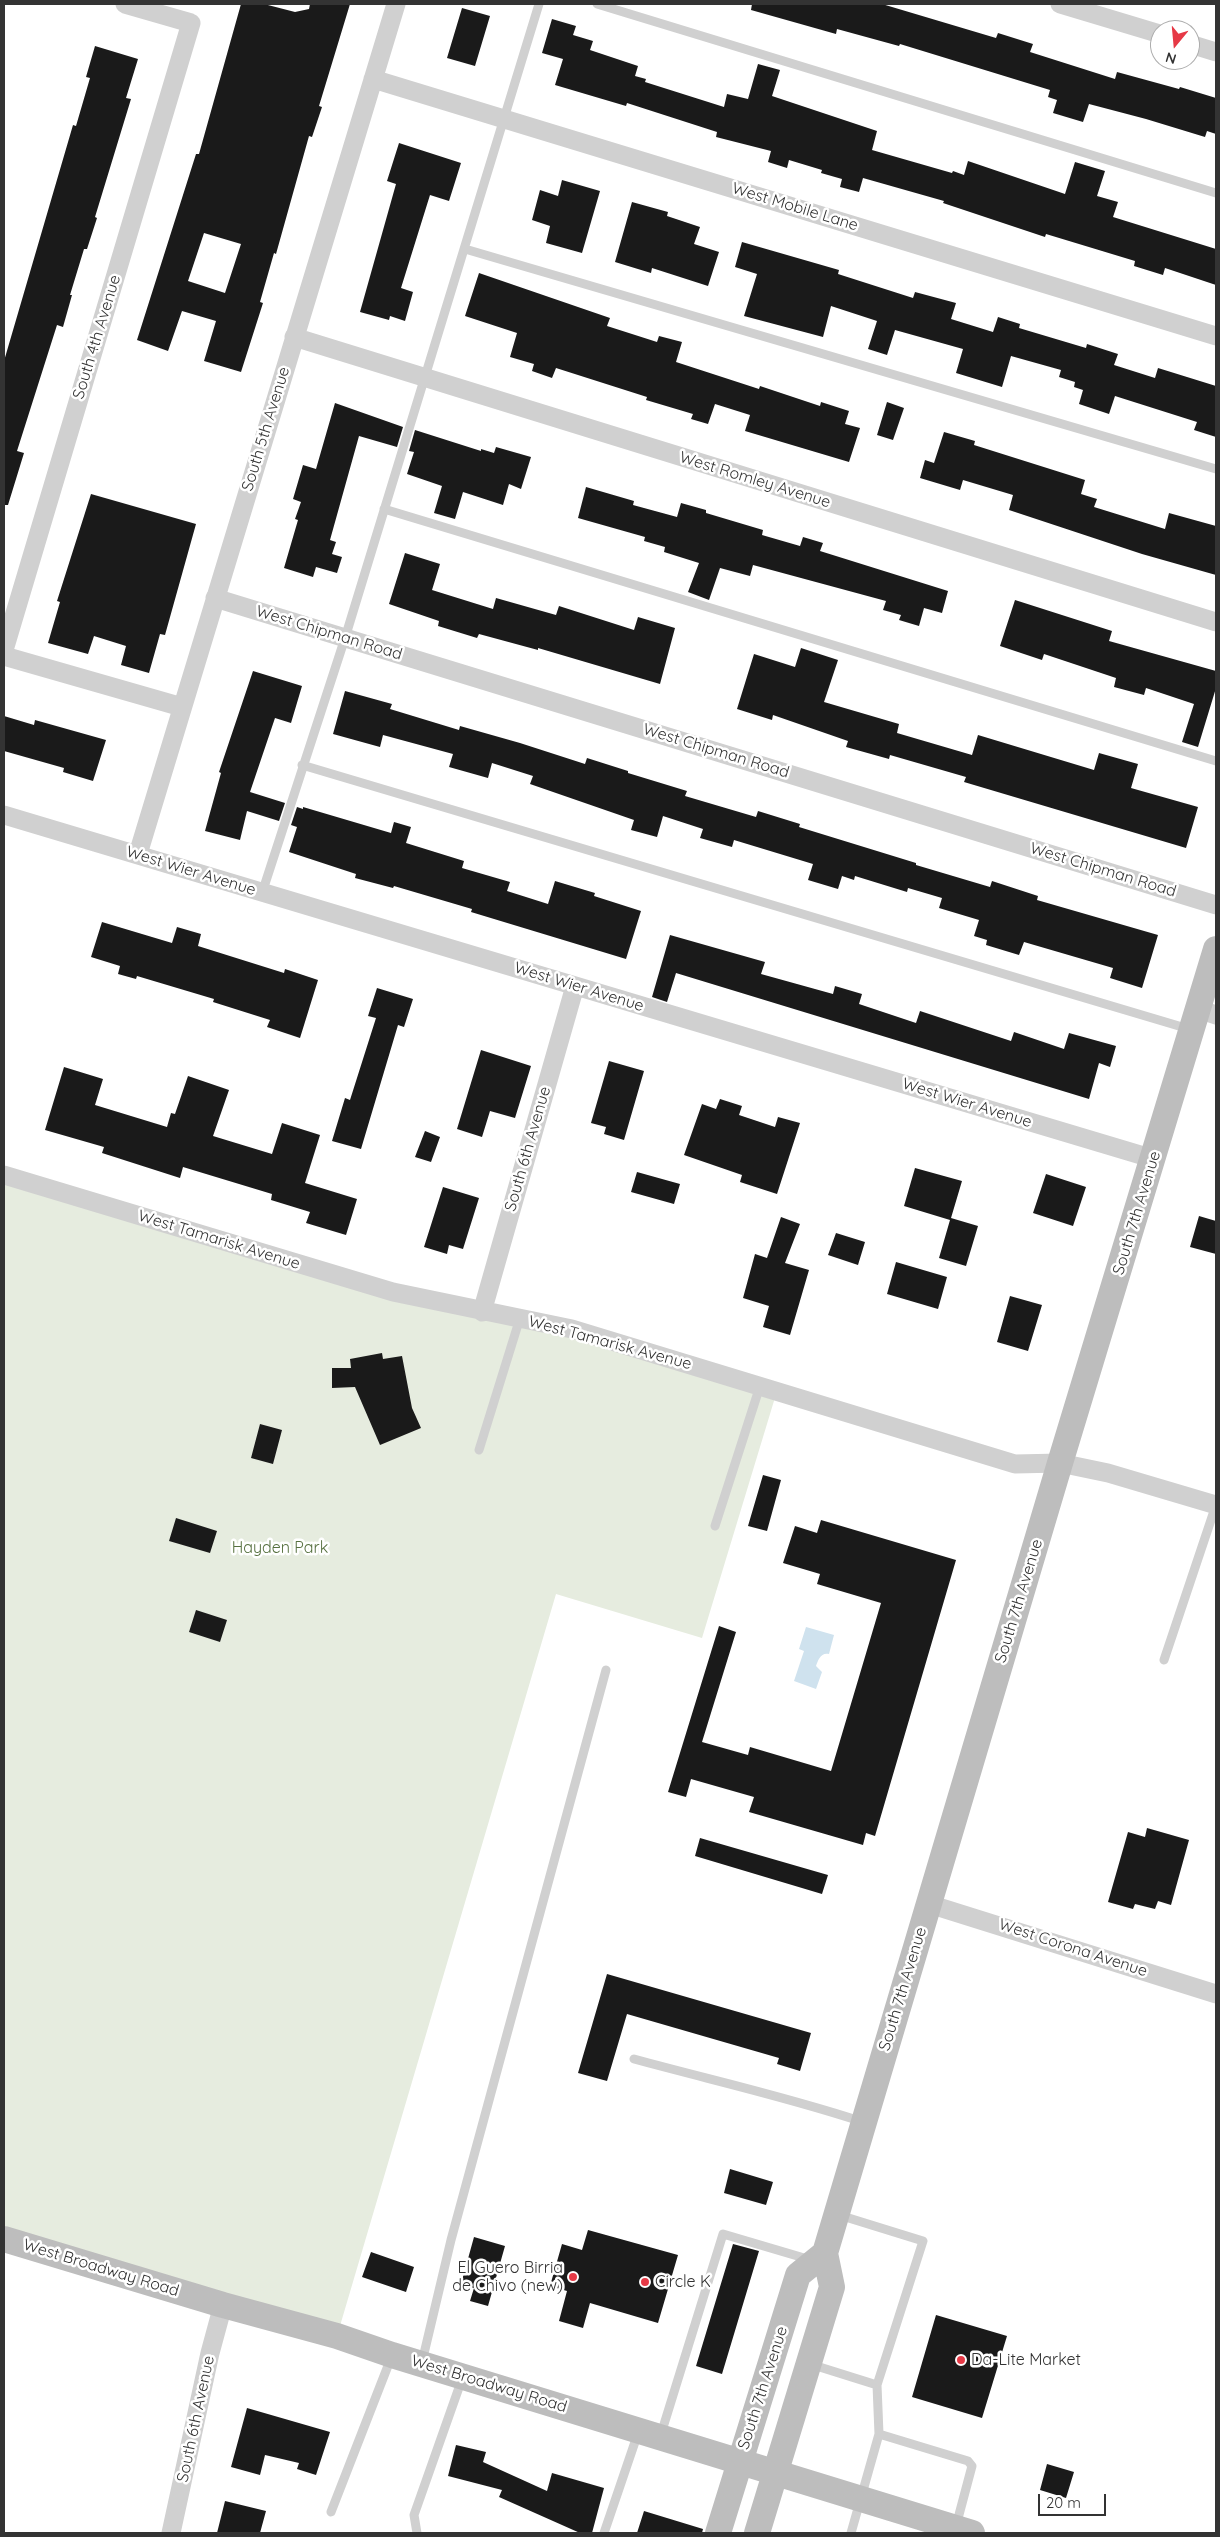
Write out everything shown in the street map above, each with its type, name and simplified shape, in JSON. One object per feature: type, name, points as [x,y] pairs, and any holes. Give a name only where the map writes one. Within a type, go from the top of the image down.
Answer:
[{"type":"main road","name":"South 7th Avenue","points":[[718,2533],[798,2275],[820,2257],[836,2214],[1060,1463],[1154,1159],[1202,1018],[1216,949]]},
{"type":"main road","name":"West Broadway Road","points":[[4,2239],[223,2305],[337,2336],[392,2355],[960,2531]]},
{"type":"main road","name":"South 7th Avenue","points":[[757,2533],[832,2286],[820,2257]]},
{"type":"street","name":"South 4th Avenue","points":[[4,650],[190,23],[125,4]]},
{"type":"street","name":"South 5th Avenue","points":[[138,854],[396,4]]},
{"type":"street","points":[[1060,4],[1150,31]]},
{"type":"street","points":[[1200,47],[1216,52]]},
{"type":"street","name":"West Mobile Lane","points":[[374,79],[1216,336]]},
{"type":"street","name":"West Romley Avenue","points":[[294,337],[1216,622]]},
{"type":"street","name":"West Chipman Road","points":[[216,598],[1216,905]]},
{"type":"street","points":[[4,656],[182,707]]},
{"type":"street","name":"West Wier Avenue","points":[[4,815],[1154,1159]]},
{"type":"street","name":"South 6th Avenue","points":[[482,1312],[575,986]]},
{"type":"street","name":"West Tamarisk Avenue","points":[[4,1176],[393,1292],[482,1312],[572,1329],[1015,1464],[1060,1463],[1108,1473],[1216,1505]]},
{"type":"street","name":"West Corona Avenue","points":[[928,1904],[1216,1994]]},
{"type":"street","name":"South 6th Avenue","points":[[171,2533],[210,2353],[223,2305]]},
{"type":"lane","points":[[262,893],[302,765],[345,638],[539,4]]},
{"type":"lane","points":[[596,4],[1216,194]]},
{"type":"lane","points":[[465,249],[1216,469]]},
{"type":"lane","points":[[384,509],[1216,761]]},
{"type":"lane","points":[[302,765],[1202,1018]]},
{"type":"lane","points":[[479,1450],[520,1318]]},
{"type":"lane","points":[[715,1526],[760,1386]]},
{"type":"lane","points":[[1164,1660],[1216,1505]]},
{"type":"lane","points":[[422,2364],[454,2231],[606,1670]]},
{"type":"lane","points":[[634,2059],[781,2099],[808,2103],[863,2122]]},
{"type":"lane","points":[[836,2214],[923,2241],[877,2385],[879,2434],[851,2533]]},
{"type":"lane","points":[[604,2533],[649,2434],[723,2234],[820,2257]]},
{"type":"lane","points":[[331,2512],[392,2355]]},
{"type":"lane","points":[[809,2364],[877,2385]]},
{"type":"lane","points":[[417,2533],[414,2516],[463,2376]]},
{"type":"lane","points":[[879,2434],[968,2461],[972,2466],[960,2531]]},
{"type":"green space","name":"Hayden Park","points":[[4,1175],[777,1391],[702,1638],[556,1594],[337,2336],[4,2237]]},
{"type":"water","points":[[806,1627],[834,1635],[829,1654],[822,1655],[816,1666],[822,1672],[816,1689],[794,1681],[804,1651],[799,1649]]},
{"type":"building","points":[[241,4],[264,4],[295,12],[309,9],[310,4],[350,4],[319,106],[322,107],[312,137],[309,136],[276,254],[274,253],[260,302],[263,303],[241,372],[204,361],[216,321],[182,311],[168,351],[137,340],[196,154],[199,154]],"holes":[[[204,233],[241,244],[225,293],[188,281]]]},
{"type":"building","points":[[752,4],[882,4],[996,38],[998,33],[1033,44],[1030,52],[1115,79],[1117,72],[1216,98],[1216,134],[1207,131],[1205,137],[1089,104],[1083,122],[1053,113],[1057,100],[1048,97],[1050,90],[900,44],[899,46],[837,29],[836,34],[751,10]]},
{"type":"building","points":[[462,8],[490,16],[475,66],[447,58]]},
{"type":"building","points":[[552,19],[576,26],[573,35],[593,41],[590,50],[638,66],[635,76],[646,79],[645,82],[724,107],[727,94],[748,99],[758,64],[780,70],[772,96],[877,131],[872,150],[952,173],[953,171],[964,175],[968,161],[1065,194],[1075,162],[1105,171],[1097,196],[1118,202],[1113,217],[1216,249],[1216,285],[1165,268],[1163,275],[1134,266],[1135,261],[1046,234],[1045,237],[943,203],[944,201],[863,178],[859,192],[840,187],[842,179],[821,173],[822,170],[789,160],[787,168],[768,162],[771,151],[716,137],[717,132],[627,103],[626,106],[555,85],[563,59],[542,53]]},
{"type":"building","points":[[95,46],[138,59],[126,98],[131,99],[95,217],[97,218],[87,249],[84,249],[70,295],[72,295],[63,327],[57,325],[17,451],[24,453],[8,505],[4,505],[4,361],[73,125],[76,126],[90,78],[86,77]]},
{"type":"building","points":[[399,143],[461,163],[449,201],[430,195],[401,288],[413,292],[405,321],[390,316],[389,320],[360,312],[396,184],[387,181]]},
{"type":"building","points":[[562,180],[600,191],[582,253],[546,243],[550,226],[532,220],[540,190],[558,196]]},
{"type":"building","points":[[632,202],[668,212],[667,216],[700,227],[694,244],[719,252],[708,286],[652,268],[651,273],[615,262]]},
{"type":"building","points":[[742,242],[839,270],[838,274],[913,298],[915,292],[956,303],[951,319],[993,332],[998,317],[1020,324],[1019,328],[1086,348],[1087,344],[1118,354],[1114,365],[1155,378],[1158,368],[1216,386],[1216,437],[1194,430],[1197,422],[1115,396],[1109,414],[1079,404],[1083,390],[1074,387],[1075,382],[1059,377],[1061,370],[1011,356],[1002,387],[956,373],[963,349],[895,330],[887,355],[868,349],[877,321],[831,306],[823,337],[744,316],[757,274],[735,267]]},
{"type":"building","points":[[479,273],[610,318],[607,326],[657,342],[659,336],[682,342],[676,362],[759,389],[760,386],[820,406],[821,402],[849,411],[845,424],[860,428],[849,462],[745,431],[750,415],[715,404],[708,424],[691,419],[693,414],[646,400],[647,397],[556,368],[552,378],[532,371],[534,364],[510,357],[517,333],[465,316]]},
{"type":"building","points":[[887,402],[904,408],[893,440],[877,435]]},
{"type":"building","points":[[335,403],[403,427],[397,447],[359,436],[330,540],[336,542],[332,554],[342,557],[337,573],[316,567],[313,577],[284,568],[298,520],[295,519],[301,502],[293,499],[303,465],[316,469]]},
{"type":"building","points":[[415,430],[481,451],[481,449],[494,453],[496,447],[531,457],[521,489],[509,484],[503,505],[463,492],[455,519],[434,513],[442,486],[407,474],[414,452],[409,451]]},
{"type":"building","points":[[944,432],[975,441],[974,445],[1085,480],[1081,494],[1097,499],[1094,507],[1165,529],[1169,513],[1216,526],[1216,575],[1142,554],[1009,510],[1013,495],[963,480],[960,490],[920,478],[925,460],[934,463]]},
{"type":"building","points":[[586,487],[634,501],[633,505],[677,517],[681,503],[706,510],[706,513],[763,530],[762,535],[800,546],[803,537],[823,543],[820,551],[948,591],[942,613],[924,608],[919,626],[899,620],[901,615],[883,610],[886,601],[753,565],[750,576],[720,568],[709,600],[688,592],[699,563],[664,552],[665,547],[644,541],[645,537],[578,518]]},
{"type":"building","points":[[91,494],[196,524],[165,635],[160,634],[149,673],[121,665],[126,646],[94,636],[88,654],[48,643],[60,602],[57,601]]},
{"type":"building","points":[[405,553],[440,564],[432,590],[493,609],[496,598],[556,615],[559,606],[634,630],[638,617],[675,628],[660,684],[538,648],[538,650],[479,634],[477,638],[438,626],[439,621],[389,604]]},
{"type":"building","points":[[1015,600],[1112,631],[1109,641],[1216,671],[1216,688],[1198,747],[1182,742],[1194,704],[1146,688],[1144,695],[1114,687],[1116,678],[1044,654],[1042,660],[1000,646]]},
{"type":"building","points":[[801,648],[838,660],[824,702],[899,724],[897,733],[972,755],[978,735],[1094,770],[1099,753],[1138,764],[1131,788],[1198,807],[1186,848],[964,782],[966,777],[890,755],[889,759],[846,747],[848,741],[773,715],[772,720],[737,709],[754,654],[795,667]]},
{"type":"building","points":[[253,671],[302,686],[291,723],[275,718],[250,792],[285,803],[279,821],[247,811],[240,840],[205,831],[221,773],[219,772]]},
{"type":"building","points":[[345,691],[392,704],[390,709],[459,730],[460,726],[585,764],[587,758],[687,791],[685,796],[756,817],[758,811],[800,824],[799,827],[916,863],[916,865],[990,887],[992,881],[1038,896],[1037,900],[1158,935],[1142,988],[1110,978],[1113,968],[1024,942],[1019,955],[986,945],[987,940],[974,936],[979,920],[939,908],[942,898],[908,888],[907,892],[855,876],[854,880],[842,876],[838,889],[808,880],[813,864],[734,840],[732,847],[700,838],[703,829],[663,816],[657,837],[631,830],[634,820],[530,784],[533,776],[492,763],[488,778],[449,767],[453,754],[383,735],[380,747],[333,734]]},
{"type":"building","points":[[4,716],[34,725],[35,720],[106,740],[93,781],[63,772],[64,768],[4,751]]},
{"type":"building","points":[[297,807],[303,809],[303,807],[391,833],[394,822],[411,827],[406,843],[464,861],[462,868],[510,882],[507,891],[548,904],[555,881],[595,893],[594,896],[641,911],[626,959],[471,912],[472,909],[394,886],[393,888],[355,878],[356,874],[289,852],[297,827],[291,825]]},
{"type":"building","points":[[102,922],[172,943],[177,927],[201,934],[198,946],[284,973],[285,969],[318,980],[300,1038],[267,1027],[270,1020],[213,1002],[214,999],[137,976],[136,979],[118,974],[120,966],[91,957]]},
{"type":"building","points":[[670,935],[765,962],[761,974],[833,994],[835,986],[862,994],[859,1004],[916,1023],[920,1011],[1011,1041],[1014,1032],[1064,1049],[1069,1033],[1116,1046],[1110,1067],[1099,1063],[1089,1099],[676,973],[667,1002],[652,997]]},
{"type":"building","points":[[377,988],[413,999],[404,1027],[398,1025],[361,1149],[332,1141],[345,1098],[350,1100],[376,1018],[368,1016]]},
{"type":"building","points":[[481,1050],[531,1066],[515,1118],[490,1111],[482,1137],[457,1129]]},
{"type":"building","points":[[609,1061],[644,1071],[624,1140],[604,1134],[606,1127],[591,1123]]},
{"type":"building","points":[[64,1067],[103,1079],[95,1105],[167,1127],[171,1113],[175,1114],[188,1076],[229,1090],[213,1136],[272,1154],[282,1123],[320,1135],[305,1183],[357,1199],[346,1235],[306,1223],[310,1212],[271,1200],[272,1194],[183,1167],[180,1178],[102,1153],[104,1147],[45,1130]]},
{"type":"building","points":[[720,1099],[742,1106],[739,1115],[775,1127],[778,1117],[800,1123],[777,1194],[740,1182],[742,1175],[684,1155],[702,1104],[716,1109]]},
{"type":"building","points":[[425,1131],[440,1137],[431,1162],[415,1157]]},
{"type":"building","points":[[915,1168],[962,1181],[951,1218],[978,1226],[966,1266],[939,1258],[950,1220],[904,1206]]},
{"type":"building","points":[[637,1172],[680,1184],[674,1204],[631,1192]]},
{"type":"building","points":[[1046,1174],[1086,1187],[1073,1226],[1033,1213]]},
{"type":"building","points":[[443,1187],[479,1198],[463,1249],[449,1245],[447,1254],[424,1247]]},
{"type":"building","points":[[1199,1216],[1216,1221],[1216,1254],[1190,1247]]},
{"type":"building","points":[[781,1217],[800,1224],[785,1263],[809,1270],[790,1335],[763,1327],[769,1306],[743,1298],[755,1254],[767,1258]]},
{"type":"building","points":[[836,1233],[865,1242],[858,1265],[828,1255]]},
{"type":"building","points":[[896,1262],[947,1277],[938,1309],[887,1294]]},
{"type":"building","points":[[1010,1296],[1042,1305],[1028,1351],[997,1342]]},
{"type":"building","points":[[382,1353],[383,1359],[402,1356],[412,1408],[421,1428],[380,1445],[355,1387],[332,1388],[332,1368],[351,1368],[350,1359]]},
{"type":"building","points":[[260,1424],[282,1430],[273,1464],[251,1458]]},
{"type":"building","points":[[763,1475],[781,1480],[767,1531],[748,1526]]},
{"type":"building","points":[[176,1518],[217,1531],[210,1553],[169,1541]]},
{"type":"building","points":[[821,1520],[956,1560],[875,1836],[866,1833],[863,1845],[749,1812],[754,1797],[691,1779],[686,1797],[668,1792],[719,1626],[736,1632],[702,1742],[748,1755],[750,1747],[831,1771],[881,1603],[817,1584],[820,1574],[783,1563],[795,1526],[817,1533]]},
{"type":"building","points":[[196,1610],[227,1620],[220,1642],[189,1632]]},
{"type":"building","points":[[1147,1828],[1189,1840],[1171,1905],[1158,1901],[1155,1909],[1135,1904],[1133,1909],[1108,1902],[1128,1832],[1145,1837]]},
{"type":"building","points":[[700,1838],[828,1875],[822,1894],[695,1856]]},
{"type":"building","points":[[607,1974],[811,2033],[800,2071],[777,2064],[779,2058],[627,2014],[607,2081],[578,2073]]},
{"type":"building","points":[[730,2169],[773,2182],[766,2205],[724,2193]]},
{"type":"building","points":[[588,2230],[678,2255],[658,2323],[590,2303],[583,2328],[559,2321],[567,2291],[550,2286],[562,2244],[582,2250]]},
{"type":"building","points":[[474,2237],[505,2246],[488,2306],[470,2301],[474,2288],[461,2284]]},
{"type":"building","points":[[733,2244],[759,2251],[722,2374],[696,2366]]},
{"type":"building","points":[[371,2252],[414,2267],[406,2292],[362,2277]]},
{"type":"building","name":"Da-Lite Market","points":[[936,2315],[1007,2336],[982,2418],[912,2397]]},
{"type":"building","points":[[247,2408],[330,2432],[316,2475],[297,2469],[299,2463],[265,2455],[260,2475],[231,2467]]},
{"type":"building","points":[[456,2445],[486,2452],[483,2462],[547,2491],[552,2473],[604,2488],[592,2533],[580,2533],[499,2497],[502,2490],[448,2476]]},
{"type":"building","points":[[1047,2464],[1074,2472],[1066,2498],[1040,2490]]},
{"type":"building","points":[[225,2501],[266,2511],[260,2533],[217,2533]]},
{"type":"building","points":[[644,2511],[703,2529],[702,2533],[637,2533]]},
{"type":"place","name":"El Guero Birria de Chivo (new)","points":[[573,2277]]},
{"type":"place","name":"Circle K","points":[[645,2282]]},
{"type":"place","name":"Da-Lite Market","points":[[961,2360]]}]
